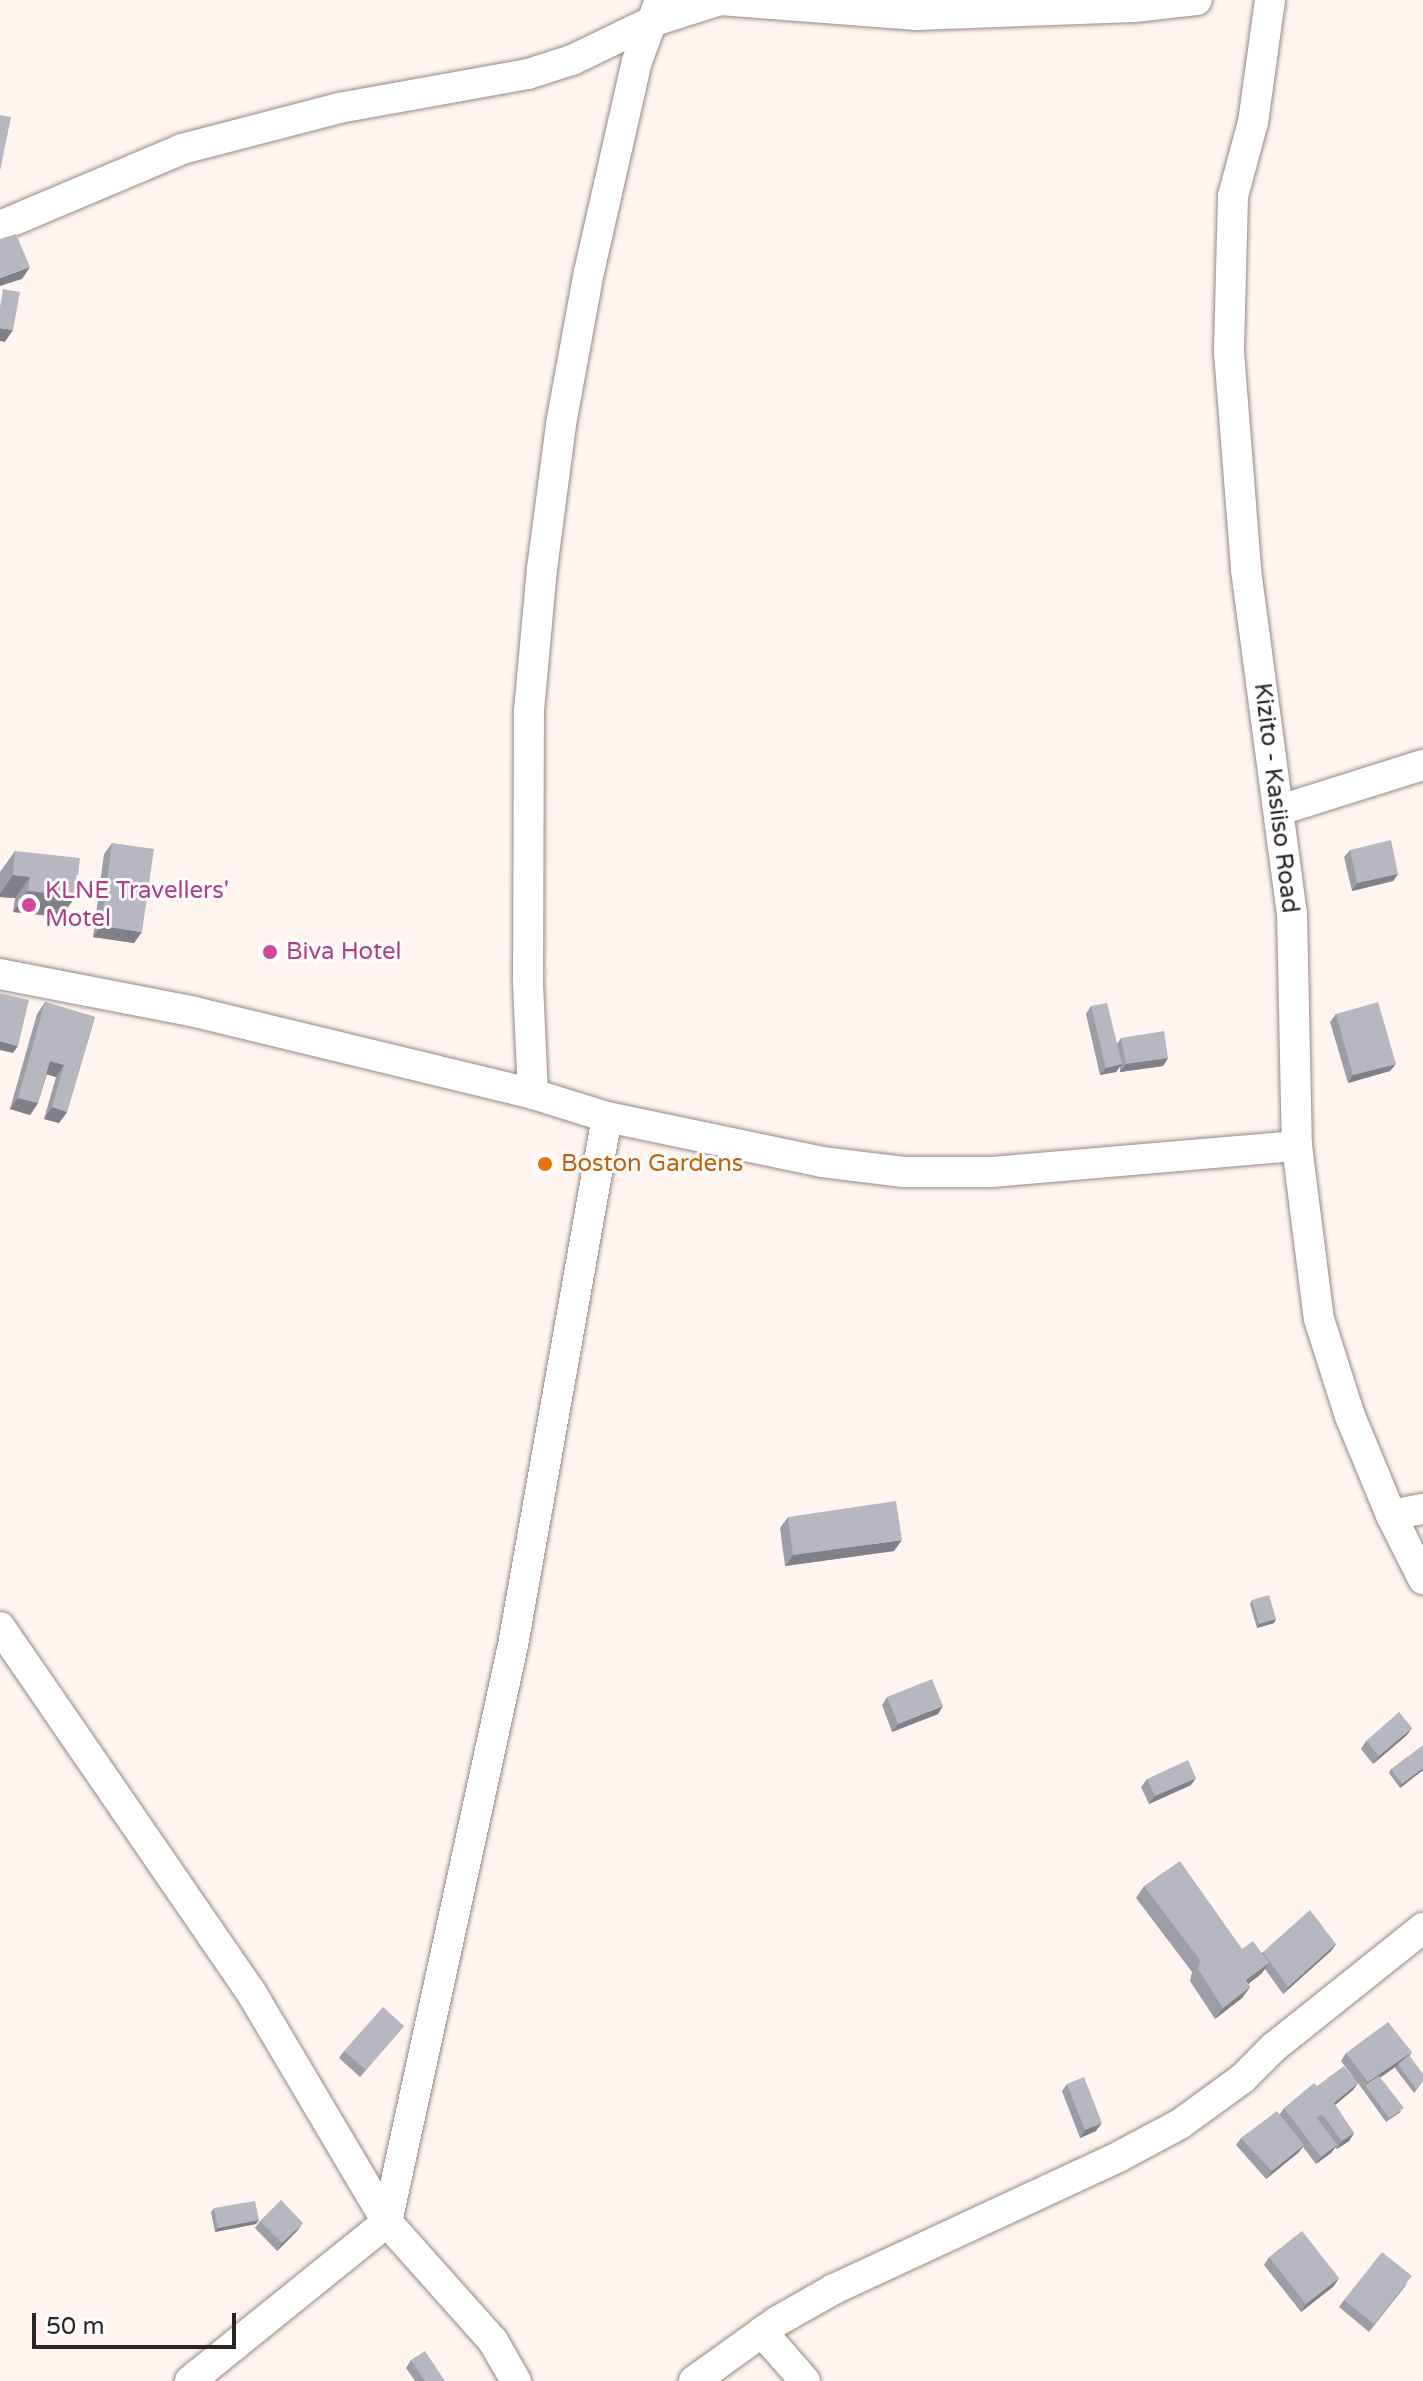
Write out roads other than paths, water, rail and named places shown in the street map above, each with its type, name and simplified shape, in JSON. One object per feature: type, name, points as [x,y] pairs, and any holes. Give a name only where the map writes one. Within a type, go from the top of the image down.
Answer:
[{"type":"street","points":[[0,226],[182,149],[339,108],[528,74],[572,60],[656,11],[720,0],[916,15],[1134,7],[1197,0]]},
{"type":"street","name":"Kizito - Kasiiso Road","points":[[1270,0],[1253,122],[1233,196],[1229,352],[1246,570],[1292,913],[1297,1146],[1319,1319],[1350,1416],[1391,1515],[1423,1579]]},
{"type":"street","points":[[533,1094],[528,984],[529,711],[542,569],[561,424],[589,272],[637,61],[656,11]]},
{"type":"street","points":[[1280,810],[1423,765]]},
{"type":"street","points":[[0,974],[191,1011],[533,1094],[607,1117],[822,1162],[903,1172],[992,1172],[1104,1165],[1297,1146]]},
{"type":"street","points":[[190,2381],[387,2222],[513,1645],[607,1117]]},
{"type":"street","points":[[1391,1515],[1423,1509]]},
{"type":"street","points":[[0,1627],[251,1992],[387,2222],[493,2341],[516,2381]]},
{"type":"street","points":[[694,2381],[762,2332],[834,2289],[1120,2156],[1180,2124],[1243,2078],[1274,2047],[1423,1928]]},
{"type":"street","points":[[762,2332],[805,2381]]},
{"type":"place","name":"KLNE Travellers' Motel","points":[[29,905]]},
{"type":"place","name":"Biva Hotel","points":[[270,952]]},
{"type":"place","name":"Boston Gardens","points":[[545,1164]]}]
